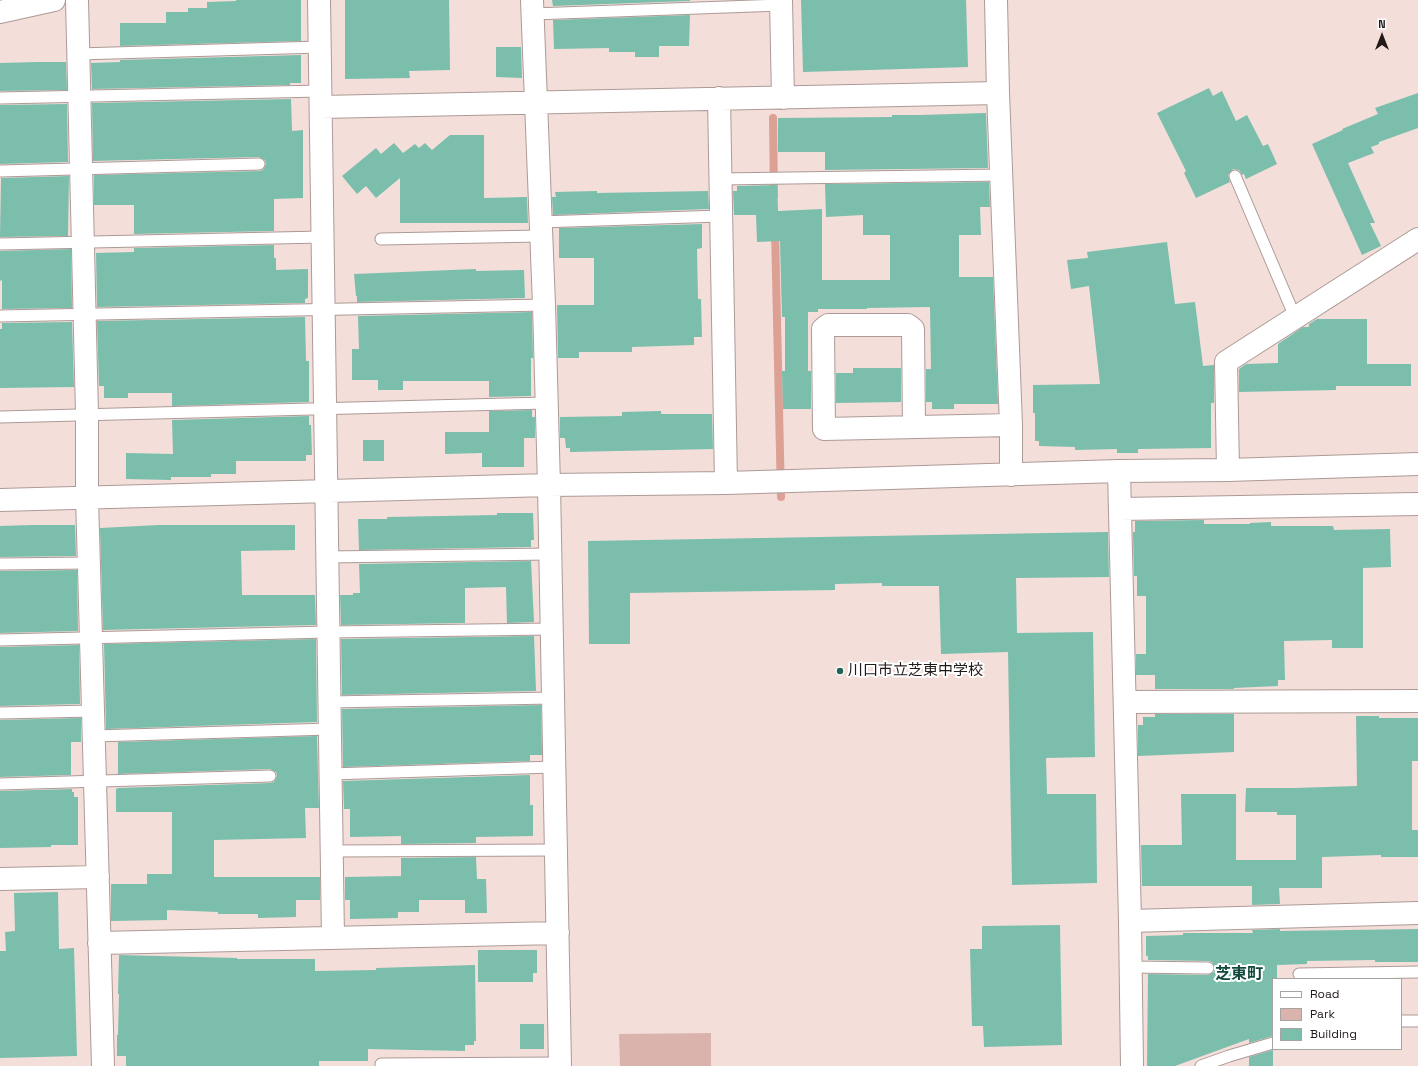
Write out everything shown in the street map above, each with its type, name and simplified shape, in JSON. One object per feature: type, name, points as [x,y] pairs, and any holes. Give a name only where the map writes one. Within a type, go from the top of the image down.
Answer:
[{"type":"street","points":[[0,12],[54,0]]},
{"type":"street","points":[[77,0],[85,314],[87,497],[103,1066]]},
{"type":"street","points":[[319,0],[333,938]]},
{"type":"street","points":[[996,0],[998,93],[1011,425],[1011,475]]},
{"type":"street","points":[[781,3],[783,98]]},
{"type":"street","points":[[532,7],[544,305],[549,485],[560,1064]]},
{"type":"street","points":[[321,99],[536,102],[998,93]]},
{"type":"street","points":[[719,98],[726,482]]},
{"type":"street","points":[[1228,470],[1226,362],[1418,239]]},
{"type":"street","points":[[914,427],[913,328],[908,325],[828,325],[823,328],[824,428],[914,427],[1011,425]]},
{"type":"street","points":[[0,500],[1418,464]]},
{"type":"street","points":[[1119,472],[1132,1066]]},
{"type":"street","points":[[1121,509],[1418,504]]},
{"type":"street","points":[[1125,702],[1418,701]]},
{"type":"street","points":[[0,879],[98,877]]},
{"type":"street","points":[[1130,921],[1418,913]]},
{"type":"street","points":[[99,943],[558,933]]},
{"type":"lane","points":[[532,7],[781,3]]},
{"type":"lane","points":[[78,54],[320,47]]},
{"type":"lane","points":[[0,98],[79,96],[321,99]]},
{"type":"lane","points":[[0,171],[259,164]]},
{"type":"lane","points":[[720,178],[1001,175]]},
{"type":"lane","points":[[1234,176],[1295,317]]},
{"type":"lane","points":[[381,239],[721,216]]},
{"type":"lane","points":[[0,244],[322,237]]},
{"type":"lane","points":[[0,316],[544,305]]},
{"type":"lane","points":[[0,417],[546,403]]},
{"type":"lane","points":[[327,557],[550,554]]},
{"type":"lane","points":[[0,564],[89,563]]},
{"type":"lane","points":[[0,640],[551,628]]},
{"type":"lane","points":[[329,702],[553,698]]},
{"type":"lane","points":[[0,713],[93,711]]},
{"type":"lane","points":[[94,736],[330,729]]},
{"type":"lane","points":[[330,774],[554,767]]},
{"type":"lane","points":[[0,784],[270,776]]},
{"type":"lane","points":[[332,851],[556,850]]},
{"type":"lane","points":[[1131,968],[1208,968]]},
{"type":"lane","points":[[1299,974],[1418,972]]},
{"type":"lane","points":[[1402,1021],[1418,1021]]},
{"type":"lane","points":[[1201,1066],[1272,1043]]},
{"type":"lane","points":[[381,1064],[560,1064]]},
{"type":"green space","points":[[711,1033],[711,1066],[620,1066],[619,1034]]},
{"type":"building","points":[[236,0],[301,0],[301,41],[120,46],[120,23],[166,23],[166,12],[188,12],[188,8],[207,8],[207,2]]},
{"type":"building","points":[[345,0],[449,0],[450,70],[409,71],[410,78],[345,79]]},
{"type":"building","points":[[552,0],[690,0],[690,1],[553,6]]},
{"type":"building","points":[[801,0],[966,0],[968,67],[803,72]]},
{"type":"building","points":[[690,15],[689,46],[659,46],[659,57],[635,57],[635,52],[609,52],[609,48],[554,49],[553,20]]},
{"type":"building","points":[[496,47],[521,47],[522,78],[496,77]]},
{"type":"building","points":[[301,55],[301,83],[290,83],[290,85],[92,89],[91,63],[120,62],[120,60]]},
{"type":"building","points":[[66,62],[67,90],[0,91],[0,63]]},
{"type":"building","points":[[1209,88],[1213,96],[1222,91],[1236,121],[1247,115],[1263,146],[1268,144],[1277,164],[1246,179],[1244,174],[1242,175],[1239,170],[1233,169],[1228,175],[1230,182],[1196,198],[1184,173],[1186,171],[1157,113]]},
{"type":"building","points":[[1418,93],[1418,128],[1379,142],[1379,144],[1371,147],[1374,153],[1348,163],[1375,223],[1370,223],[1381,246],[1362,255],[1312,144],[1343,130],[1342,129],[1378,114],[1375,108]]},
{"type":"building","points":[[291,99],[292,131],[303,130],[303,198],[274,199],[274,231],[134,234],[134,205],[94,205],[94,175],[259,171],[263,170],[266,164],[265,160],[259,157],[93,161],[92,103]]},
{"type":"building","points":[[67,104],[68,162],[0,164],[0,105]]},
{"type":"building","points":[[986,113],[988,168],[825,170],[825,152],[778,152],[778,118],[892,117],[892,115]]},
{"type":"building","points":[[450,135],[484,135],[484,198],[527,197],[528,223],[400,223],[400,178],[376,198],[366,186],[357,194],[342,176],[376,148],[381,154],[394,143],[403,153],[415,144],[419,148],[425,143],[432,150]]},
{"type":"building","points":[[69,176],[68,236],[0,237],[1,178]]},
{"type":"building","points":[[989,182],[990,207],[980,207],[981,235],[959,235],[959,277],[993,277],[998,404],[954,404],[954,409],[932,409],[932,402],[926,402],[926,369],[931,369],[930,307],[818,309],[818,312],[808,312],[808,371],[811,371],[811,409],[783,409],[782,371],[785,371],[785,317],[782,317],[780,241],[757,242],[756,215],[734,215],[733,191],[737,191],[737,186],[777,185],[778,211],[822,209],[822,280],[890,280],[890,235],[863,235],[863,215],[826,217],[825,184]]},
{"type":"building","points":[[597,191],[597,193],[708,191],[709,209],[553,215],[552,197],[556,197],[555,192]]},
{"type":"building","points":[[702,224],[702,248],[697,249],[698,299],[701,299],[702,337],[694,337],[694,345],[632,347],[632,352],[579,352],[579,358],[558,358],[557,305],[594,305],[594,258],[559,258],[559,228]]},
{"type":"building","points":[[1167,242],[1175,304],[1195,302],[1203,366],[1214,365],[1214,403],[1211,403],[1211,448],[1138,449],[1138,453],[1117,453],[1117,449],[1075,450],[1075,447],[1039,446],[1039,441],[1035,441],[1033,385],[1100,384],[1089,286],[1071,289],[1067,260],[1088,258],[1087,252]]},
{"type":"building","points":[[274,245],[276,270],[308,269],[308,298],[305,299],[305,303],[97,307],[96,253],[134,252],[134,248]]},
{"type":"building","points":[[71,249],[72,308],[2,309],[0,251]]},
{"type":"building","points":[[476,269],[476,271],[524,270],[525,298],[357,302],[354,274]]},
{"type":"building","points":[[532,312],[533,358],[531,358],[531,396],[489,397],[489,381],[403,381],[403,390],[378,390],[378,380],[352,380],[352,349],[359,349],[358,316]]},
{"type":"building","points":[[305,317],[306,361],[309,361],[309,402],[172,406],[172,393],[128,393],[128,398],[104,398],[104,386],[99,386],[97,321]]},
{"type":"building","points":[[1317,319],[1367,319],[1367,364],[1411,364],[1411,386],[1336,386],[1336,390],[1239,392],[1239,369],[1246,364],[1278,363],[1278,344],[1303,327],[1309,327],[1309,324]]},
{"type":"building","points":[[72,322],[74,387],[0,388],[0,329],[2,329],[2,323]]},
{"type":"building","points":[[853,368],[901,368],[901,402],[836,403],[836,373],[853,373]]},
{"type":"building","points":[[532,410],[532,417],[535,417],[535,438],[524,438],[524,467],[482,467],[482,453],[445,454],[445,432],[489,432],[489,411]]},
{"type":"building","points":[[661,411],[661,414],[712,414],[713,449],[570,452],[570,448],[566,448],[565,438],[560,438],[560,417],[622,416],[622,412]]},
{"type":"building","points":[[309,416],[309,425],[311,425],[312,455],[306,455],[306,461],[236,461],[236,474],[211,474],[211,477],[171,477],[171,480],[126,479],[126,453],[173,454],[172,420]]},
{"type":"building","points":[[363,440],[384,440],[384,461],[363,461]]},
{"type":"building","points":[[497,513],[533,513],[534,540],[531,540],[531,547],[359,550],[358,519],[497,515]]},
{"type":"building","points":[[1204,520],[1204,524],[1250,524],[1271,522],[1271,526],[1333,526],[1334,530],[1390,529],[1391,567],[1363,568],[1363,648],[1332,648],[1332,640],[1284,641],[1285,680],[1278,680],[1278,686],[1234,689],[1155,689],[1155,675],[1136,675],[1136,654],[1146,654],[1146,596],[1137,596],[1137,576],[1134,576],[1133,532],[1135,532],[1135,521]]},
{"type":"building","points":[[75,525],[76,556],[0,557],[0,526]]},
{"type":"building","points":[[159,525],[295,525],[295,550],[241,551],[242,595],[315,595],[316,625],[103,630],[100,528]]},
{"type":"building","points":[[1108,532],[1109,577],[1016,578],[1017,633],[1093,632],[1095,757],[1046,758],[1047,794],[1096,794],[1097,883],[1012,885],[1008,652],[941,654],[939,586],[882,586],[882,583],[835,584],[835,590],[630,593],[630,644],[589,644],[588,541]]},
{"type":"building","points":[[531,561],[534,622],[507,623],[506,587],[465,588],[465,623],[341,625],[340,595],[353,595],[353,593],[360,593],[359,564]]},
{"type":"building","points":[[77,570],[78,631],[0,633],[0,571]]},
{"type":"building","points":[[534,636],[536,691],[342,695],[341,639]]},
{"type":"building","points":[[316,639],[317,722],[106,729],[104,644]]},
{"type":"building","points":[[79,645],[80,704],[0,706],[0,647]]},
{"type":"building","points":[[541,705],[542,755],[530,755],[530,761],[343,767],[342,709]]},
{"type":"building","points":[[1155,714],[1234,714],[1234,752],[1138,756],[1138,725],[1143,725],[1143,717],[1155,717]]},
{"type":"building","points":[[1356,716],[1379,716],[1379,718],[1418,718],[1418,761],[1412,761],[1412,830],[1418,830],[1418,857],[1381,857],[1381,855],[1322,857],[1322,888],[1279,888],[1280,904],[1252,905],[1252,886],[1142,886],[1141,845],[1182,845],[1181,794],[1236,794],[1236,860],[1296,860],[1296,815],[1277,815],[1277,812],[1245,812],[1246,788],[1357,786]]},
{"type":"building","points":[[81,718],[81,742],[71,742],[71,775],[0,777],[0,720]]},
{"type":"building","points":[[317,736],[319,808],[305,808],[306,838],[214,840],[214,877],[320,877],[320,900],[296,900],[296,917],[258,918],[258,914],[218,914],[218,912],[167,910],[167,920],[111,921],[111,884],[147,884],[147,874],[172,874],[172,812],[116,812],[116,789],[270,783],[274,782],[277,776],[276,772],[270,769],[118,774],[118,742]]},
{"type":"building","points":[[530,775],[530,805],[533,805],[533,836],[476,837],[476,843],[401,844],[401,836],[350,837],[350,809],[344,809],[343,781]]},
{"type":"building","points":[[72,789],[72,792],[74,792],[74,797],[78,797],[78,845],[0,848],[0,791]]},
{"type":"building","points":[[476,857],[477,879],[486,879],[487,913],[465,913],[465,900],[419,900],[419,912],[398,912],[398,918],[350,919],[350,900],[345,900],[345,877],[401,876],[401,858]]},
{"type":"building","points":[[58,892],[59,949],[74,948],[77,1056],[0,1058],[0,951],[6,951],[5,932],[15,931],[14,893]]},
{"type":"building","points":[[1060,925],[1062,1045],[984,1047],[983,1026],[972,1026],[970,949],[982,949],[982,926]]},
{"type":"building","points":[[1418,929],[1418,962],[1375,962],[1375,960],[1307,961],[1307,964],[1277,965],[1277,978],[1272,978],[1272,1036],[1249,1043],[1249,1039],[1175,1066],[1147,1066],[1148,974],[1208,975],[1214,972],[1215,968],[1212,962],[1208,961],[1148,960],[1148,956],[1146,956],[1146,936],[1183,935],[1183,933],[1253,933],[1252,930]]},
{"type":"building","points":[[478,950],[537,950],[537,973],[533,973],[533,982],[478,982]]},
{"type":"building","points":[[119,955],[237,959],[315,959],[315,971],[376,970],[376,968],[475,965],[476,1041],[474,1041],[474,1045],[465,1045],[465,1051],[368,1049],[368,1061],[319,1061],[319,1066],[126,1066],[126,1056],[117,1056]]},
{"type":"building","points":[[520,1024],[544,1024],[544,1049],[520,1049]]},
{"type":"building","points":[[1273,1050],[1273,1066],[1249,1066],[1249,1057]]},
{"type":"waterway","points":[[773,118],[774,196]]},
{"type":"waterway","points":[[775,231],[781,497]]},
{"type":"place","name":"川口市立芝東中学校","points":[[840,671]]},
{"type":"district","name":"芝東町","points":[[1239,975]]}]
